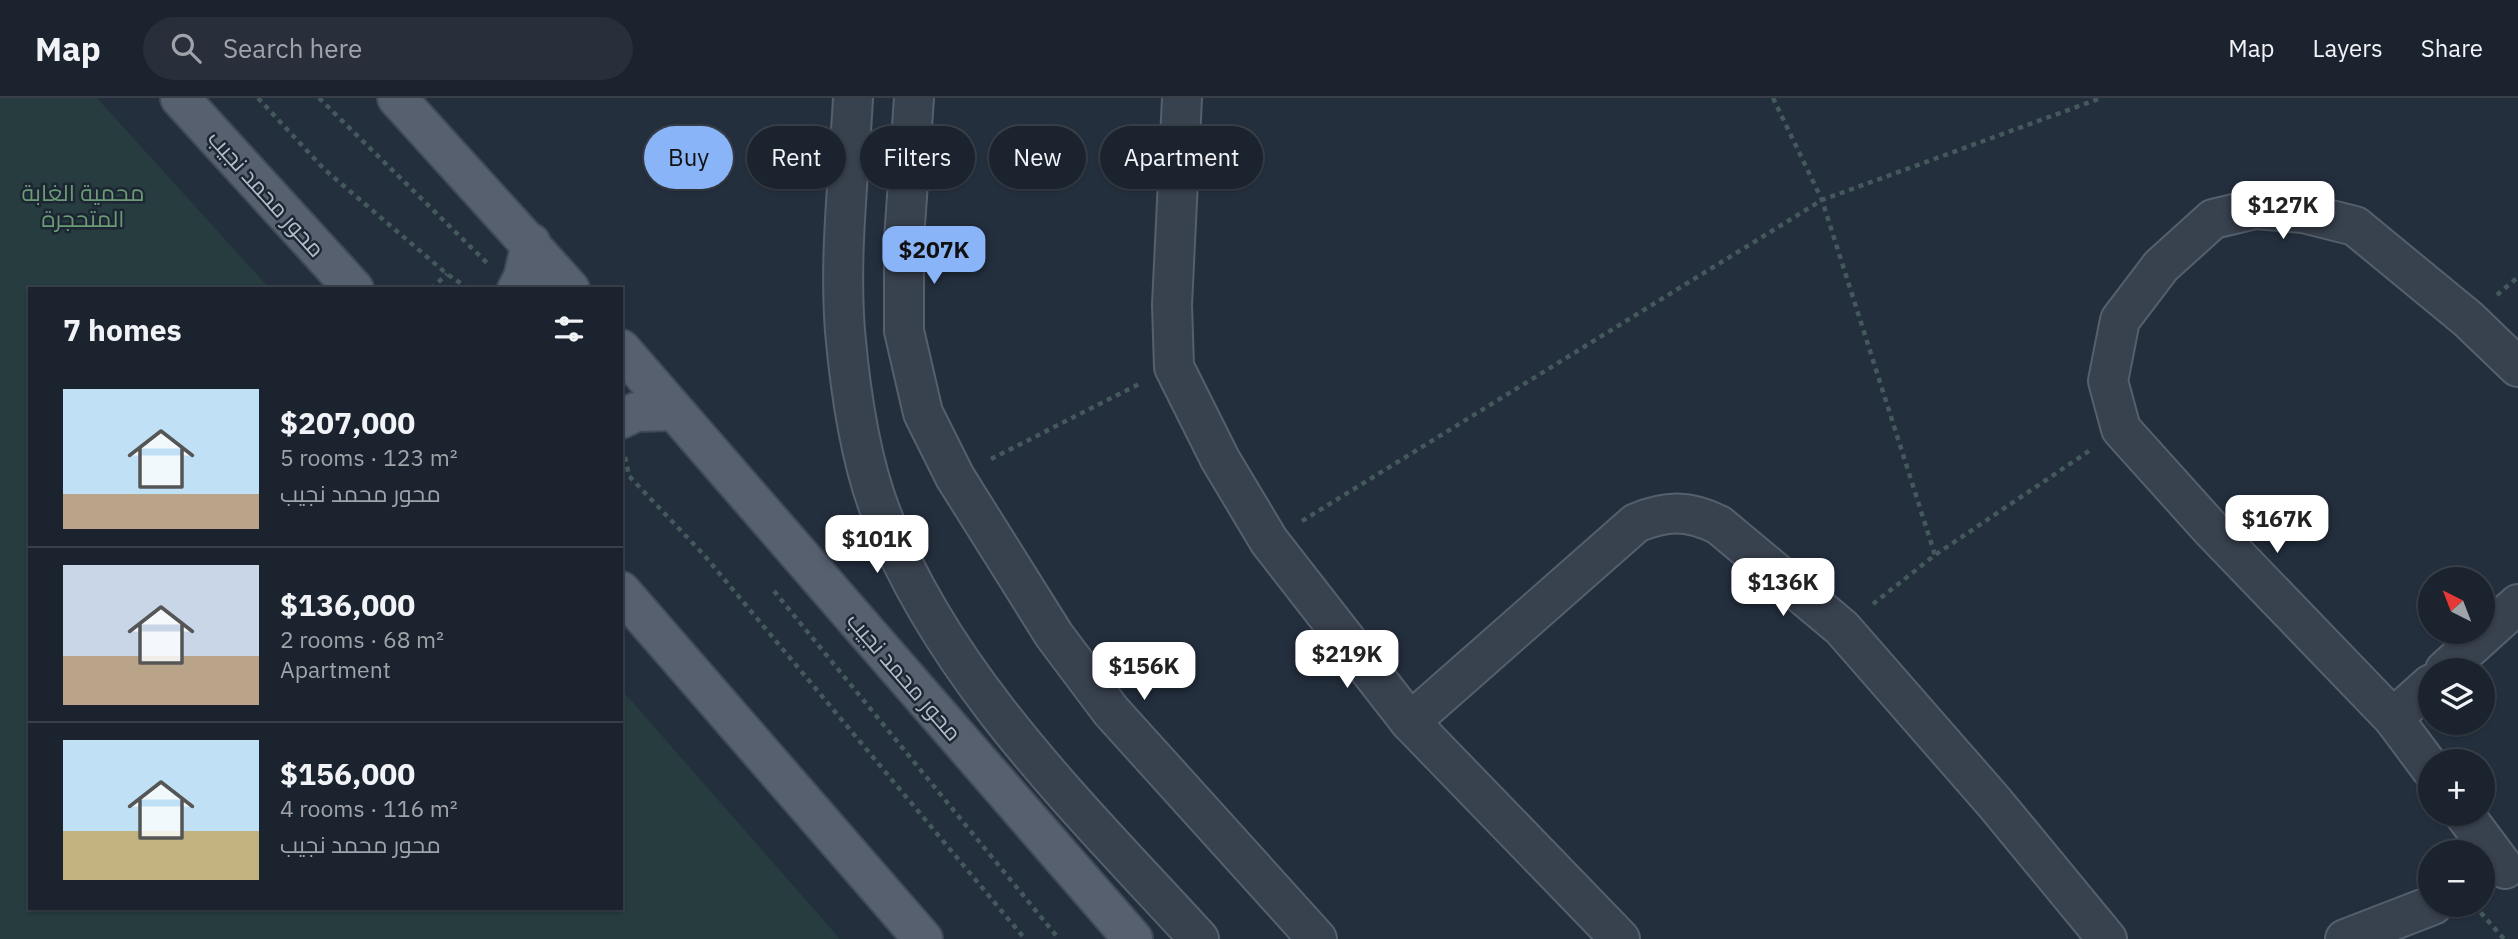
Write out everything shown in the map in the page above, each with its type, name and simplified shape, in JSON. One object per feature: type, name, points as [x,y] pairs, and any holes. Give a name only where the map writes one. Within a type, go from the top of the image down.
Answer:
[{"type":"main road","name":"محور محمد نجيب","points":[[180,98],[352,287]]},
{"type":"main road","points":[[397,98],[568,287]]},
{"type":"main road","points":[[518,287],[523,278],[531,243]]},
{"type":"main road","name":"محور محمد نجيب","points":[[623,351],[1133,939]]},
{"type":"main road","points":[[626,434],[636,412],[672,411]]},
{"type":"main road","points":[[623,593],[923,939]]},
{"type":"street","points":[[853,98],[845,230],[845,330],[859,430],[880,512],[931,618],[984,691],[1051,775],[1199,939]]},
{"type":"street","points":[[914,98],[904,239],[904,331],[923,413],[955,477],[1054,635],[1111,711],[1317,939]]},
{"type":"street","points":[[1182,98],[1171,305],[1174,367],[1220,459],[1269,541],[1409,722],[1620,939]]},
{"type":"street","points":[[2418,752],[2393,718],[2211,529],[2121,429],[2108,381],[2120,320],[2161,266],[2213,219],[2255,208],[2303,213],[2355,226],[2468,319],[2518,367]]},
{"type":"street","points":[[1409,722],[1636,523],[1657,514],[1678,512],[1700,515],[1719,525],[1842,628],[1994,802],[2107,939]]},
{"type":"street","points":[[2458,658],[2518,604]]},
{"type":"street","points":[[2393,718],[2418,696]]},
{"type":"street","points":[[2472,826],[2502,871]]},
{"type":"street","points":[[2345,939],[2418,911]]},
{"type":"path","points":[[258,98],[324,169],[447,274],[466,287]]},
{"type":"path","points":[[319,98],[485,260]]},
{"type":"path","points":[[1773,98],[1822,200],[1935,555]]},
{"type":"path","points":[[1269,541],[1822,200],[2101,98]]},
{"type":"path","points":[[433,287],[447,274]]},
{"type":"path","points":[[955,477],[1174,367]]},
{"type":"path","points":[[1842,628],[1935,555],[2121,429]]},
{"type":"path","points":[[626,434],[625,467],[629,476],[704,555],[1025,939]]},
{"type":"path","points":[[769,585],[1059,939]]},
{"type":"path","points":[[2485,917],[2504,939]]},
{"type":"green space","name":"محمية الغابة المتحجرة","points":[[0,98],[97,98],[268,287],[28,287],[28,910],[623,910],[623,691],[840,939],[0,939]]}]
